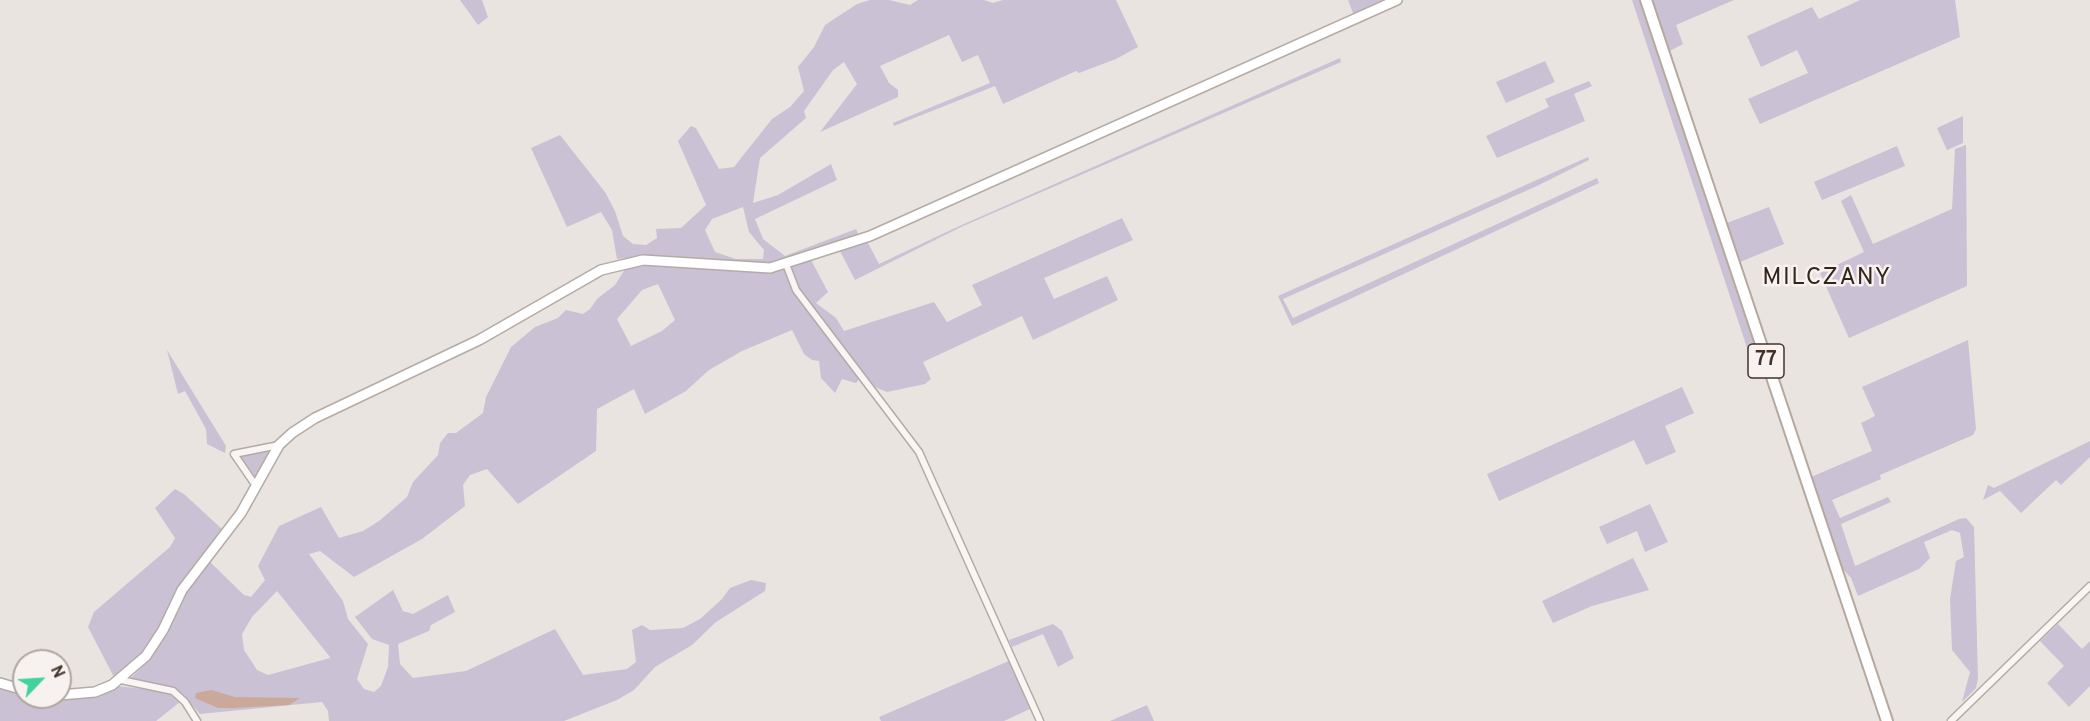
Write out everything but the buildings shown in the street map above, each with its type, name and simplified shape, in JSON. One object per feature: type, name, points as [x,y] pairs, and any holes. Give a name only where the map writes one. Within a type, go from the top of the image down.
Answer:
[{"type":"main road","name":"77","points":[[1646,0],[1887,721]]},
{"type":"street","points":[[72,694],[95,692],[121,680],[152,648],[182,590],[241,513],[279,445],[292,433],[315,418],[464,348],[590,276],[612,266],[643,260],[685,261],[753,268],[786,264],[888,229],[1397,0]]},
{"type":"street","points":[[786,264],[796,290],[919,452],[1040,721]]},
{"type":"street","points":[[256,486],[234,454],[279,445]]},
{"type":"street","points":[[1951,721],[2090,586]]},
{"type":"street","points":[[121,680],[173,691],[192,710],[197,721]]},
{"type":"shaded area","points":[[460,0],[482,0],[488,17],[478,25]]},
{"type":"shaded area","points":[[870,0],[889,0],[910,5],[918,0],[984,0],[993,3],[1003,0],[1116,0],[1138,47],[1116,59],[1079,73],[1076,71],[1003,104],[995,86],[894,126],[893,123],[990,83],[978,55],[962,62],[949,35],[880,66],[889,83],[898,90],[898,97],[820,132],[857,84],[844,62],[833,70],[804,111],[806,118],[760,158],[753,203],[778,195],[831,164],[837,180],[755,219],[763,239],[785,256],[856,229],[859,236],[775,264],[660,256],[617,259],[612,230],[601,212],[567,227],[531,148],[560,135],[605,192],[615,211],[623,236],[633,244],[646,245],[657,238],[656,229],[681,228],[706,205],[678,141],[691,126],[696,128],[719,169],[734,167],[772,119],[790,107],[804,91],[798,67],[814,47],[825,25],[857,4]],"holes":[[[743,207],[749,232],[764,250],[763,259],[736,259],[715,252],[705,230],[712,219]]]},
{"type":"shaded area","points":[[1348,0],[1389,0],[1354,16]]},
{"type":"shaded area","points":[[1632,0],[1639,0],[1762,368],[1755,369],[1750,357]]},
{"type":"shaded area","points":[[1653,0],[1734,0],[1676,25],[1683,44],[1668,52]]},
{"type":"shaded area","points":[[1860,0],[1955,0],[1960,37],[1760,124],[1748,99],[1808,73],[1797,50],[1761,67],[1747,36],[1812,7],[1819,19]]},
{"type":"shaded area","points":[[1340,58],[1341,62],[961,227],[855,280],[839,249],[867,241],[879,264],[955,228]]},
{"type":"shaded area","points":[[1545,61],[1555,82],[1506,103],[1496,82]]},
{"type":"shaded area","points":[[1589,81],[1592,86],[1574,94],[1585,121],[1497,158],[1486,136],[1549,107],[1545,99]]},
{"type":"shaded area","points":[[1963,116],[1963,143],[1947,150],[1937,128]]},
{"type":"shaded area","points":[[1966,145],[1967,286],[1849,338],[1820,273],[1864,252],[1841,201],[1851,195],[1873,244],[1952,209],[1955,149]]},
{"type":"shaded area","points":[[1897,146],[1905,166],[1822,200],[1814,182]]},
{"type":"shaded area","points":[[1588,157],[1589,160],[1537,186],[1283,299],[1293,318],[1597,178],[1599,183],[1292,326],[1278,296]]},
{"type":"shaded area","points":[[1769,207],[1784,244],[1740,262],[1727,223]]},
{"type":"shaded area","points":[[1122,218],[1133,240],[1044,278],[1054,299],[1107,276],[1118,300],[1033,340],[1022,316],[923,362],[931,379],[925,384],[887,392],[875,387],[808,303],[860,378],[856,383],[842,379],[835,393],[821,378],[819,361],[812,360],[804,354],[792,330],[742,351],[709,370],[686,391],[645,414],[634,389],[597,409],[596,451],[518,504],[487,469],[470,475],[463,485],[465,506],[422,539],[354,577],[320,551],[309,554],[343,601],[348,619],[368,644],[357,679],[364,689],[374,692],[381,686],[388,667],[389,645],[372,639],[355,617],[393,590],[403,611],[413,614],[448,595],[455,612],[431,625],[429,631],[398,644],[400,664],[413,678],[466,671],[555,629],[583,675],[627,669],[636,662],[632,630],[642,625],[650,630],[683,628],[700,619],[722,599],[730,588],[751,580],[766,583],[765,591],[716,622],[692,645],[655,667],[634,690],[617,700],[564,721],[329,721],[328,711],[322,702],[200,714],[182,693],[166,686],[129,680],[149,660],[185,591],[208,560],[244,595],[251,597],[265,580],[258,566],[279,526],[321,507],[339,538],[363,531],[379,521],[407,497],[413,482],[438,455],[440,443],[448,433],[456,433],[483,413],[486,397],[511,347],[535,327],[558,318],[566,310],[583,314],[615,285],[627,266],[636,263],[749,270],[810,258],[828,292],[816,303],[836,318],[844,331],[934,302],[947,322],[982,305],[972,285]],"holes":[[[658,284],[675,320],[662,331],[631,346],[617,319],[642,290]],[[277,591],[330,657],[330,658],[268,675],[257,670],[244,650],[242,634],[252,617]]]},
{"type":"shaded area","points":[[1968,340],[1976,429],[1973,435],[1880,475],[1881,479],[1832,500],[1840,518],[1888,497],[1891,502],[1841,524],[1855,566],[1959,519],[1966,518],[1974,527],[1978,678],[1976,688],[1962,702],[1970,672],[1952,650],[1950,599],[1956,561],[1964,557],[1960,533],[1952,530],[1924,542],[1930,558],[1919,569],[1858,596],[1851,578],[1841,567],[1811,477],[1872,451],[1861,423],[1875,416],[1862,387]]},
{"type":"shaded area","points":[[167,350],[226,446],[225,453],[207,444],[206,429],[185,391],[178,394]]},
{"type":"shaded area","points":[[1682,387],[1694,413],[1665,426],[1676,452],[1646,465],[1634,440],[1499,501],[1487,474]]},
{"type":"shaded area","points":[[2090,441],[2090,457],[2061,485],[2056,480],[2021,513],[2000,491],[1983,500],[1988,485],[1994,488]]},
{"type":"shaded area","points":[[271,449],[254,480],[238,456]]},
{"type":"shaded area","points":[[175,489],[184,494],[224,531],[159,633],[145,652],[115,679],[88,627],[94,612],[170,547],[175,538],[155,508]]},
{"type":"shaded area","points":[[1650,504],[1668,542],[1645,552],[1637,531],[1607,544],[1599,527]]},
{"type":"shaded area","points":[[1633,558],[1649,590],[1592,606],[1553,623],[1542,601]]},
{"type":"shaded area","points":[[1053,624],[1062,631],[1074,658],[1058,667],[1043,634],[1012,647],[1009,640]]},
{"type":"shaded area","points":[[2058,624],[2082,649],[2090,641],[2090,686],[2069,707],[2047,683],[2064,666],[2040,641]]},
{"type":"shaded area","points":[[1011,660],[1032,708],[1004,721],[881,721],[879,717]]},
{"type":"shaded area","points":[[118,686],[168,692],[180,702],[156,721],[0,721],[0,687],[12,690],[12,709],[72,709],[72,698],[90,697]]},
{"type":"shaded area","points":[[211,690],[235,697],[300,698],[289,705],[218,708],[195,698],[196,693]]},
{"type":"shaded area","points":[[1147,705],[1154,721],[1110,721]]},
{"type":"district","name":"MILCZANY","points":[[1827,279]]}]
